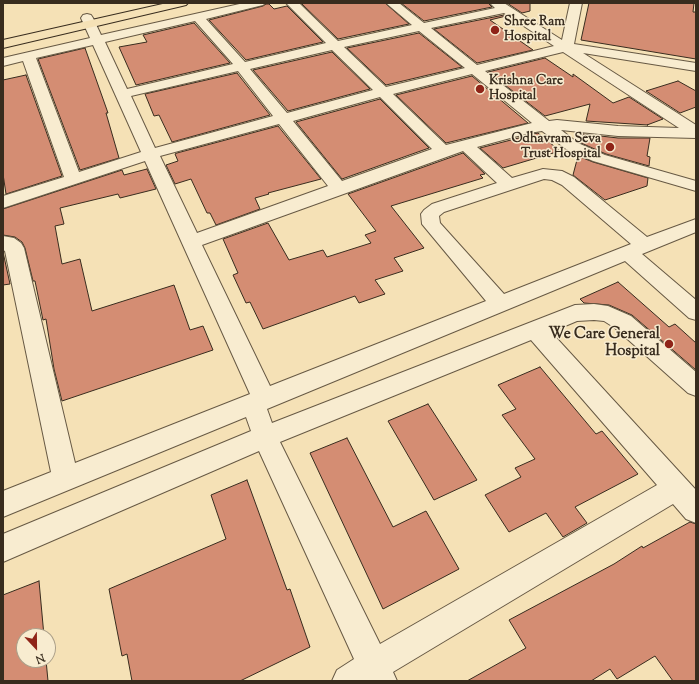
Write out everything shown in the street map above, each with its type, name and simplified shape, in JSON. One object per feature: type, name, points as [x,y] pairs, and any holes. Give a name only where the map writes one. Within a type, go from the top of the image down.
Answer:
[{"type":"main road","points":[[3,37],[91,27],[156,3]]},
{"type":"main road","points":[[3,44],[91,27],[182,3]]},
{"type":"street","points":[[3,62],[28,56],[91,27],[198,17],[259,3]]},
{"type":"street","points":[[292,3],[443,151]]},
{"type":"street","points":[[392,3],[423,26],[544,125],[572,146],[585,153],[696,186]]},
{"type":"street","points":[[567,47],[576,3]]},
{"type":"street","points":[[122,94],[423,26],[501,6],[567,47],[696,132]]},
{"type":"street","points":[[198,17],[242,67],[339,189]]},
{"type":"street","points":[[91,27],[191,242],[258,401],[265,437],[378,674]]},
{"type":"street","points":[[3,202],[150,154],[383,92],[567,47],[696,67]]},
{"type":"street","points":[[28,56],[73,179]]},
{"type":"street","points":[[191,242],[443,151],[528,128],[544,125],[557,125],[643,132],[696,132]]},
{"type":"street","points":[[466,145],[509,185]]},
{"type":"street","points":[[500,303],[431,224],[430,214],[438,208],[543,174],[556,175],[568,181],[696,312]]},
{"type":"street","points":[[3,504],[696,225]]},
{"type":"street","points":[[3,242],[14,248],[66,479]]},
{"type":"street","points":[[3,548],[265,437],[575,313],[594,312],[608,314],[623,322],[696,386]]},
{"type":"street","points":[[535,329],[696,510]]},
{"type":"street","points":[[348,681],[378,674],[676,488]]},
{"type":"building","points":[[385,3],[409,24],[338,39],[302,4]]},
{"type":"building","points":[[401,3],[488,3],[492,7],[424,21]]},
{"type":"building","points":[[507,3],[530,3],[530,11],[522,13]]},
{"type":"building","points":[[589,3],[694,3],[693,12],[696,12],[696,59],[581,40]]},
{"type":"building","points":[[269,4],[274,9],[287,6],[323,42],[246,60],[209,20]]},
{"type":"building","points":[[504,15],[506,16],[490,20],[533,50],[477,63],[434,29]]},
{"type":"building","points":[[194,23],[230,63],[136,85],[119,47],[147,42],[143,35]]},
{"type":"building","points":[[419,33],[462,67],[386,85],[347,48]]},
{"type":"building","points":[[85,48],[108,113],[106,113],[119,158],[80,170],[38,59]]},
{"type":"building","points":[[332,52],[370,89],[288,111],[253,70]]},
{"type":"building","points":[[545,58],[573,77],[573,74],[613,103],[629,97],[663,119],[647,125],[586,121],[590,104],[545,116],[488,72]]},
{"type":"building","points":[[237,73],[270,115],[172,142],[159,115],[154,116],[145,94]]},
{"type":"building","points":[[26,75],[62,176],[6,194],[3,174],[3,80]]},
{"type":"building","points":[[472,76],[528,123],[446,143],[396,95]]},
{"type":"building","points":[[678,81],[696,91],[696,107],[680,113],[646,91]]},
{"type":"building","points":[[380,99],[429,148],[342,179],[296,122]]},
{"type":"building","points":[[278,126],[321,179],[268,193],[269,194],[255,198],[260,209],[216,225],[210,213],[207,213],[191,179],[175,184],[166,165],[178,161],[175,154],[177,153]]},
{"type":"building","points":[[538,133],[560,151],[503,168],[480,148]]},
{"type":"building","points":[[583,134],[618,138],[650,138],[647,156],[650,157],[649,166],[606,154],[581,143]]},
{"type":"building","points":[[463,153],[485,174],[480,175],[483,178],[391,206],[424,248],[394,258],[403,271],[375,280],[385,294],[359,303],[355,296],[263,329],[250,302],[246,303],[233,275],[238,273],[223,239],[268,223],[289,260],[323,250],[327,257],[371,243],[365,235],[376,231],[348,194]]},
{"type":"building","points":[[578,156],[593,162],[648,178],[647,186],[605,200],[573,175]]},
{"type":"building","points":[[147,169],[156,189],[120,198],[118,194],[60,208],[64,224],[55,226],[62,264],[80,259],[92,311],[174,285],[190,330],[203,326],[213,350],[62,401],[54,369],[46,319],[43,320],[35,281],[33,281],[25,248],[22,242],[15,237],[3,235],[3,209],[122,170],[124,175]]},
{"type":"building","points":[[3,252],[10,284],[3,285]]},
{"type":"building","points":[[618,282],[669,327],[675,324],[696,343],[696,370],[632,315],[609,305],[584,303],[580,299]]},
{"type":"building","points":[[540,367],[596,434],[602,431],[638,474],[575,507],[587,523],[563,537],[546,513],[509,532],[485,495],[521,477],[515,468],[535,459],[502,415],[516,409],[498,385]]},
{"type":"building","points":[[428,404],[477,480],[434,500],[388,421]]},
{"type":"building","points":[[347,438],[393,527],[426,511],[459,569],[383,609],[310,453]]},
{"type":"building","points":[[247,480],[287,590],[290,589],[310,647],[240,681],[132,681],[127,654],[122,656],[109,589],[226,539],[211,495]]},
{"type":"building","points":[[690,522],[696,524],[696,681],[673,681],[655,656],[617,679],[610,669],[591,681],[467,681],[526,648],[509,620],[614,564],[642,546],[643,548]]},
{"type":"building","points":[[39,581],[43,628],[16,628],[16,668],[47,668],[48,681],[3,681],[3,595]]},
{"type":"place","name":"Shree Ram Hospital","points":[[495,30]]},
{"type":"place","name":"Krishna Care Hospital","points":[[480,89]]},
{"type":"place","name":"Odhavram Seva Trust Hospital","points":[[610,147]]},
{"type":"place","name":"We Care General Hospital","points":[[669,344]]}]
